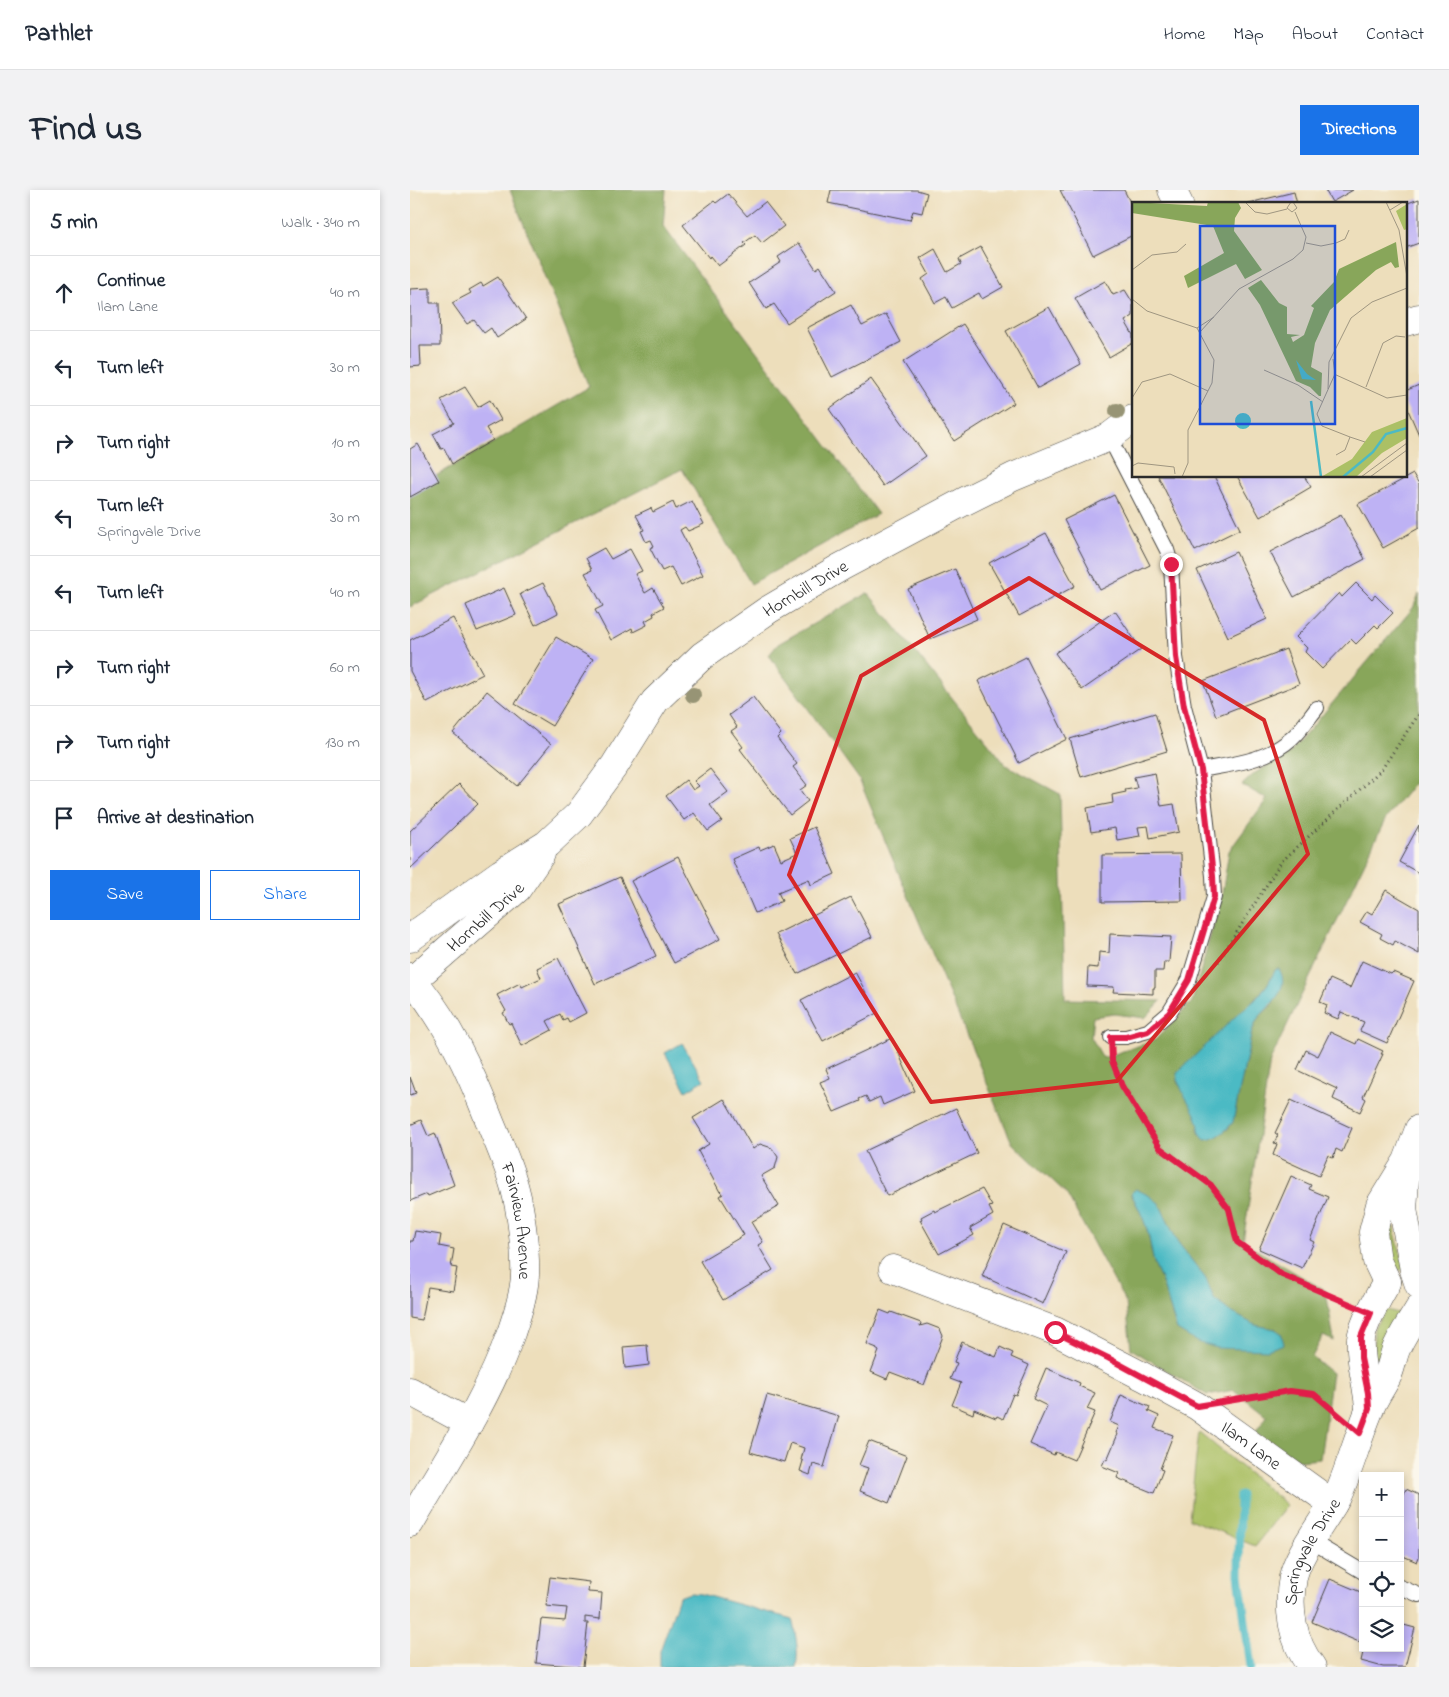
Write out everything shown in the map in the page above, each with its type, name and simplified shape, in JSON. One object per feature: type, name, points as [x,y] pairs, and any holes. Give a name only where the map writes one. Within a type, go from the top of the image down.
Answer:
[{"type":"street","points":[[1172,190],[1178,202]]},
{"type":"street","points":[[1406,322],[1419,318]]},
{"type":"street","name":"Hornbill Drive","points":[[410,938],[501,873],[547,844],[579,814],[615,764],[655,701],[702,656],[768,610],[911,530],[1013,477],[1109,437],[1132,420]]},
{"type":"street","name":"Hornbill Drive","points":[[411,979],[517,889],[547,844]]},
{"type":"street","name":"Fairview Avenue","points":[[410,1523],[469,1423],[500,1364],[520,1308],[525,1275],[523,1240],[515,1189],[474,1080],[434,1007],[411,979]]},
{"type":"street","points":[[1419,1129],[1406,1161],[1380,1205],[1373,1232],[1377,1261],[1387,1282],[1419,1295]]},
{"type":"street","points":[[1406,1161],[1403,1209],[1414,1270],[1419,1286]]},
{"type":"street","name":"Ilam Lane","points":[[893,1269],[1055,1332],[1108,1358],[1197,1406],[1333,1504]]},
{"type":"street","name":"Springvale Drive","points":[[1365,1421],[1368,1393],[1361,1358],[1361,1337],[1387,1282]]},
{"type":"street","name":"Springvale Drive","points":[[1312,1667],[1298,1646],[1293,1624],[1290,1598],[1294,1575],[1333,1504],[1348,1472],[1365,1421],[1387,1377],[1395,1352],[1419,1309]]},
{"type":"street","points":[[410,1391],[469,1423]]},
{"type":"lane","points":[[1109,437],[1167,550],[1171,564],[1176,657],[1184,706],[1201,770],[1214,897],[1189,980],[1169,1013],[1148,1031],[1126,1037],[1111,1037]]},
{"type":"lane","points":[[1201,770],[1246,762],[1280,748],[1293,738],[1317,708]]},
{"type":"lane","points":[[1311,1541],[1359,1570]]},
{"type":"lane","points":[[1404,1589],[1419,1595]]},
{"type":"path","points":[[1189,980],[1209,978],[1281,862],[1381,770],[1419,714]]},
{"type":"path","points":[[1111,1037],[1112,1061],[1122,1086],[1160,1148],[1211,1185],[1229,1209],[1237,1242],[1282,1275],[1371,1313]]},
{"type":"path","points":[[1197,1406],[1290,1391],[1314,1394],[1365,1421]]},
{"type":"highlighted area","points":[[1029,578],[1264,720],[1308,854],[1117,1081],[931,1102],[789,875],[861,676]]},
{"type":"green space","points":[[510,190],[666,190],[663,226],[878,514],[751,584],[682,469],[410,607],[410,491],[589,387]]},
{"type":"green space","points":[[868,593],[1006,765],[1060,794],[1065,999],[1161,1001],[1145,1018],[1114,1014],[1093,1017],[1091,1037],[1103,1058],[1155,1040],[1192,1002],[1222,894],[1229,851],[1267,799],[1242,785],[1255,773],[1290,753],[1413,608],[1419,594],[1419,777],[1385,820],[1270,1061],[1243,1242],[1326,1291],[1334,1341],[1323,1336],[1312,1357],[1332,1373],[1320,1459],[1300,1461],[1255,1433],[1267,1416],[1234,1390],[1207,1395],[1131,1349],[1126,1303],[1066,1193],[1012,1143],[859,779],[769,655],[778,644]],"holes":[[[1276,969],[1273,1004],[1258,1018],[1252,1031],[1233,1122],[1228,1129],[1209,1140],[1199,1133],[1199,1123],[1177,1080],[1239,1013],[1254,1000],[1267,985]],[[1131,1194],[1159,1203],[1177,1241],[1206,1279],[1214,1299],[1229,1311],[1255,1326],[1276,1329],[1177,1330],[1161,1279],[1154,1264],[1146,1226]]]},
{"type":"green space","points":[[1391,1223],[1405,1268],[1399,1271],[1391,1262],[1389,1256],[1387,1224]]},
{"type":"green space","points":[[1386,1310],[1399,1313],[1401,1318],[1384,1341],[1379,1367],[1373,1367],[1374,1328]]},
{"type":"green space","points":[[1199,1432],[1287,1505],[1255,1546],[1189,1519]]},
{"type":"water","points":[[1276,969],[1279,969],[1283,983],[1278,995],[1258,1019],[1252,1031],[1233,1122],[1221,1134],[1205,1140],[1200,1132],[1197,1119],[1182,1091],[1177,1073],[1255,1000],[1267,985]]},
{"type":"water","points":[[682,1043],[704,1080],[686,1091],[665,1053]]},
{"type":"water","points":[[1136,1189],[1159,1203],[1177,1241],[1206,1279],[1214,1299],[1229,1311],[1255,1325],[1275,1329],[1281,1333],[1284,1344],[1267,1350],[1217,1348],[1197,1342],[1177,1330],[1161,1279],[1154,1264],[1146,1226],[1131,1193]]},
{"type":"water","points":[[690,1593],[701,1594],[792,1619],[797,1643],[796,1667],[660,1667],[660,1651],[679,1597]]},
{"type":"building","points":[[831,190],[917,190],[927,193],[922,213],[913,211],[910,220],[828,203]]},
{"type":"building","points":[[1060,190],[1124,190],[1132,206],[1132,236],[1093,255]]},
{"type":"building","points":[[1325,190],[1353,190],[1332,202]]},
{"type":"building","points":[[1294,192],[1296,202],[1253,202]]},
{"type":"building","points":[[728,194],[747,216],[765,202],[784,226],[762,243],[755,235],[744,243],[746,245],[718,266],[710,256],[709,258],[683,225],[714,201],[716,203]]},
{"type":"building","points":[[1419,199],[1419,243],[1406,248],[1406,204]]},
{"type":"building","points":[[799,243],[816,269],[820,266],[836,291],[787,323],[774,304],[766,309],[749,283],[781,262],[778,257]]},
{"type":"building","points":[[981,247],[1003,287],[982,299],[979,293],[952,308],[946,297],[935,303],[922,279],[929,274],[920,258],[935,249],[947,272],[961,264],[959,259]]},
{"type":"building","points":[[498,277],[526,319],[497,338],[491,328],[484,333],[474,320],[467,324],[452,303],[471,293],[469,290],[481,283],[483,286]]},
{"type":"building","points":[[1105,281],[1113,295],[1125,290],[1132,301],[1132,317],[1125,321],[1132,333],[1132,344],[1109,357],[1075,298]]},
{"type":"building","points":[[430,288],[430,303],[439,303],[440,346],[420,346],[421,366],[410,367],[410,289]]},
{"type":"building","points":[[851,305],[862,326],[886,314],[901,342],[832,377],[807,328]]},
{"type":"building","points":[[1049,307],[1081,364],[1038,388],[1006,331]]},
{"type":"building","points":[[963,324],[1014,403],[954,441],[903,362]]},
{"type":"building","points":[[871,379],[926,456],[883,486],[829,409]]},
{"type":"building","points":[[1419,385],[1419,435],[1406,405],[1406,391]]},
{"type":"building","points":[[465,387],[478,407],[490,400],[501,420],[486,428],[493,440],[452,464],[444,448],[441,449],[433,434],[454,423],[441,400]]},
{"type":"building","points":[[418,444],[439,481],[410,497],[410,449]]},
{"type":"building","points":[[1413,474],[1419,484],[1419,528],[1383,548],[1358,504]]},
{"type":"building","points":[[1159,478],[1215,478],[1240,529],[1195,551]]},
{"type":"building","points":[[1238,478],[1305,478],[1311,487],[1260,517]]},
{"type":"building","points":[[1114,495],[1150,565],[1100,590],[1064,520]]},
{"type":"building","points":[[692,501],[704,524],[688,531],[685,527],[680,530],[703,575],[681,586],[671,567],[662,571],[650,548],[654,546],[651,540],[646,542],[641,531],[644,530],[636,515],[651,508],[653,512],[673,502],[676,509]]},
{"type":"building","points":[[1341,515],[1365,559],[1294,597],[1270,552]]},
{"type":"building","points":[[1046,533],[1075,586],[1019,616],[989,563]]},
{"type":"building","points":[[604,548],[611,559],[630,549],[642,571],[635,574],[645,593],[653,588],[664,607],[653,613],[654,616],[645,621],[647,625],[633,632],[632,628],[611,640],[595,610],[603,606],[585,573],[592,570],[586,558]]},
{"type":"building","points":[[1236,552],[1267,619],[1228,637],[1197,570]]},
{"type":"building","points":[[955,569],[977,619],[930,639],[908,589]]},
{"type":"building","points":[[543,583],[558,613],[535,625],[520,594]]},
{"type":"building","points":[[1356,583],[1372,599],[1375,595],[1393,613],[1378,628],[1375,625],[1356,644],[1351,639],[1322,669],[1305,652],[1307,648],[1296,637],[1339,593],[1342,597]]},
{"type":"building","points":[[504,588],[516,615],[477,631],[466,605]]},
{"type":"building","points":[[1115,611],[1141,649],[1082,690],[1055,653]]},
{"type":"building","points":[[453,618],[483,674],[427,703],[410,671],[410,640]]},
{"type":"building","points":[[556,637],[593,659],[552,726],[515,704]]},
{"type":"building","points":[[1286,649],[1299,684],[1216,716],[1203,681]]},
{"type":"building","points":[[1026,657],[1067,739],[1019,763],[978,681]]},
{"type":"building","points":[[487,691],[551,744],[517,786],[453,733]]},
{"type":"building","points":[[753,697],[781,734],[777,738],[797,764],[793,767],[807,785],[800,790],[808,801],[790,815],[740,749],[743,747],[731,731],[737,727],[729,715]]},
{"type":"building","points":[[1155,713],[1167,751],[1081,777],[1070,739]]},
{"type":"building","points":[[710,769],[728,792],[710,805],[722,821],[708,831],[694,813],[684,820],[666,796],[686,780],[693,790],[699,786],[694,781]]},
{"type":"building","points":[[1155,773],[1161,806],[1174,804],[1179,832],[1150,838],[1148,826],[1138,827],[1140,836],[1117,840],[1115,828],[1091,832],[1087,808],[1113,803],[1112,795],[1137,788],[1134,777]]},
{"type":"building","points":[[459,784],[478,804],[410,869],[410,831]]},
{"type":"building","points":[[1419,825],[1419,873],[1399,862]]},
{"type":"building","points":[[814,827],[835,874],[811,885],[809,879],[778,892],[782,901],[755,913],[732,859],[759,847],[760,850],[774,844],[781,860],[797,853],[790,838]]},
{"type":"building","points":[[1181,854],[1182,901],[1102,902],[1102,855]]},
{"type":"building","points":[[678,857],[720,939],[674,963],[631,881]]},
{"type":"building","points":[[620,877],[656,956],[595,984],[559,904]]},
{"type":"building","points":[[1386,890],[1419,909],[1419,954],[1395,941],[1393,945],[1380,938],[1382,934],[1360,922],[1367,911],[1372,914]]},
{"type":"building","points":[[851,897],[872,937],[797,974],[776,934]]},
{"type":"building","points":[[1110,934],[1171,937],[1169,962],[1164,962],[1163,971],[1155,971],[1153,994],[1113,992],[1114,987],[1087,986],[1088,967],[1098,968],[1099,952],[1109,953]]},
{"type":"building","points":[[558,958],[586,1013],[569,1022],[567,1018],[563,1020],[560,1014],[547,1021],[552,1030],[522,1046],[511,1023],[509,1024],[503,1013],[506,1011],[497,995],[520,983],[522,987],[541,978],[537,968]]},
{"type":"building","points":[[1362,961],[1391,974],[1393,972],[1414,981],[1387,1043],[1360,1031],[1364,1022],[1341,1012],[1338,1019],[1324,1013],[1327,1005],[1320,1002],[1330,979],[1350,988]]},
{"type":"building","points":[[855,972],[877,1013],[823,1041],[801,1000]]},
{"type":"building","points":[[1330,1032],[1356,1044],[1358,1039],[1383,1051],[1363,1097],[1366,1099],[1360,1112],[1333,1099],[1337,1089],[1297,1070],[1306,1050],[1318,1056]]},
{"type":"building","points":[[892,1038],[915,1091],[883,1105],[880,1097],[869,1102],[866,1096],[859,1099],[860,1101],[834,1112],[820,1082],[830,1078],[826,1069]]},
{"type":"building","points":[[410,1077],[416,1093],[410,1095]]},
{"type":"building","points":[[724,1099],[753,1149],[760,1144],[772,1148],[778,1157],[775,1168],[761,1176],[779,1206],[751,1222],[763,1242],[758,1245],[773,1270],[723,1300],[700,1261],[744,1235],[720,1196],[723,1194],[720,1192],[698,1151],[709,1144],[693,1118]]},
{"type":"building","points":[[1291,1100],[1352,1128],[1342,1152],[1336,1149],[1333,1158],[1328,1155],[1319,1176],[1273,1155],[1277,1144],[1274,1143],[1278,1135],[1275,1133]]},
{"type":"building","points":[[956,1108],[977,1153],[887,1196],[865,1151]]},
{"type":"building","points":[[421,1120],[428,1136],[435,1133],[454,1185],[410,1201],[410,1125]]},
{"type":"building","points":[[1291,1176],[1311,1185],[1309,1189],[1328,1197],[1310,1240],[1314,1242],[1302,1268],[1259,1249]]},
{"type":"building","points":[[982,1189],[992,1206],[989,1207],[993,1215],[970,1228],[974,1235],[939,1254],[920,1220],[922,1219],[921,1217]]},
{"type":"building","points":[[1004,1225],[1066,1252],[1043,1304],[982,1276]]},
{"type":"building","points":[[415,1231],[441,1235],[439,1246],[454,1249],[451,1267],[457,1268],[453,1291],[428,1287],[422,1320],[410,1318],[410,1241],[413,1241]]},
{"type":"building","points":[[880,1310],[921,1323],[920,1326],[927,1324],[940,1329],[943,1336],[924,1385],[890,1372],[887,1379],[871,1372],[879,1351],[877,1348],[867,1344]]},
{"type":"building","points":[[962,1342],[996,1357],[1000,1347],[1013,1353],[1011,1357],[1029,1365],[1016,1395],[1013,1394],[1003,1419],[974,1409],[973,1414],[952,1405],[961,1383],[950,1379],[957,1363],[954,1362]]},
{"type":"building","points":[[647,1345],[649,1365],[625,1368],[623,1347]]},
{"type":"building","points":[[1046,1368],[1080,1383],[1079,1386],[1095,1393],[1087,1409],[1095,1412],[1074,1460],[1055,1452],[1054,1455],[1030,1444],[1047,1406],[1033,1399]]},
{"type":"building","points":[[767,1395],[839,1416],[824,1467],[813,1464],[810,1475],[800,1471],[804,1448],[790,1443],[784,1462],[750,1452]]},
{"type":"building","points":[[1121,1395],[1150,1407],[1148,1411],[1159,1416],[1154,1428],[1173,1435],[1160,1469],[1163,1470],[1154,1493],[1117,1478],[1119,1473],[1102,1466],[1105,1459],[1107,1460],[1118,1434],[1116,1433],[1119,1426],[1110,1422]]},
{"type":"building","points":[[869,1441],[907,1456],[889,1503],[860,1491],[868,1468],[859,1465]]},
{"type":"building","points":[[1406,1489],[1419,1495],[1419,1557],[1417,1562],[1404,1556],[1404,1494]]},
{"type":"building","points":[[550,1577],[589,1582],[588,1592],[602,1593],[600,1619],[585,1617],[585,1623],[588,1623],[583,1667],[536,1663],[541,1619],[565,1621],[567,1608],[546,1606]]},
{"type":"building","points":[[1330,1579],[1359,1591],[1359,1642],[1312,1622]]},
{"type":"building","points":[[1404,1625],[1415,1628],[1405,1667],[1383,1667],[1361,1661],[1363,1652],[1404,1652]]},
{"type":"waterway","points":[[1240,1495],[1239,1575],[1251,1667]]},
{"type":"route","points":[[1055,1332],[1197,1406],[1290,1391],[1314,1394],[1360,1433],[1369,1409],[1361,1358],[1361,1337],[1371,1313],[1282,1275],[1237,1242],[1229,1209],[1211,1185],[1160,1148],[1122,1086],[1112,1061],[1111,1037],[1126,1037],[1148,1031],[1169,1013],[1189,980],[1214,897],[1201,770],[1184,706],[1176,657],[1171,564]]}]
